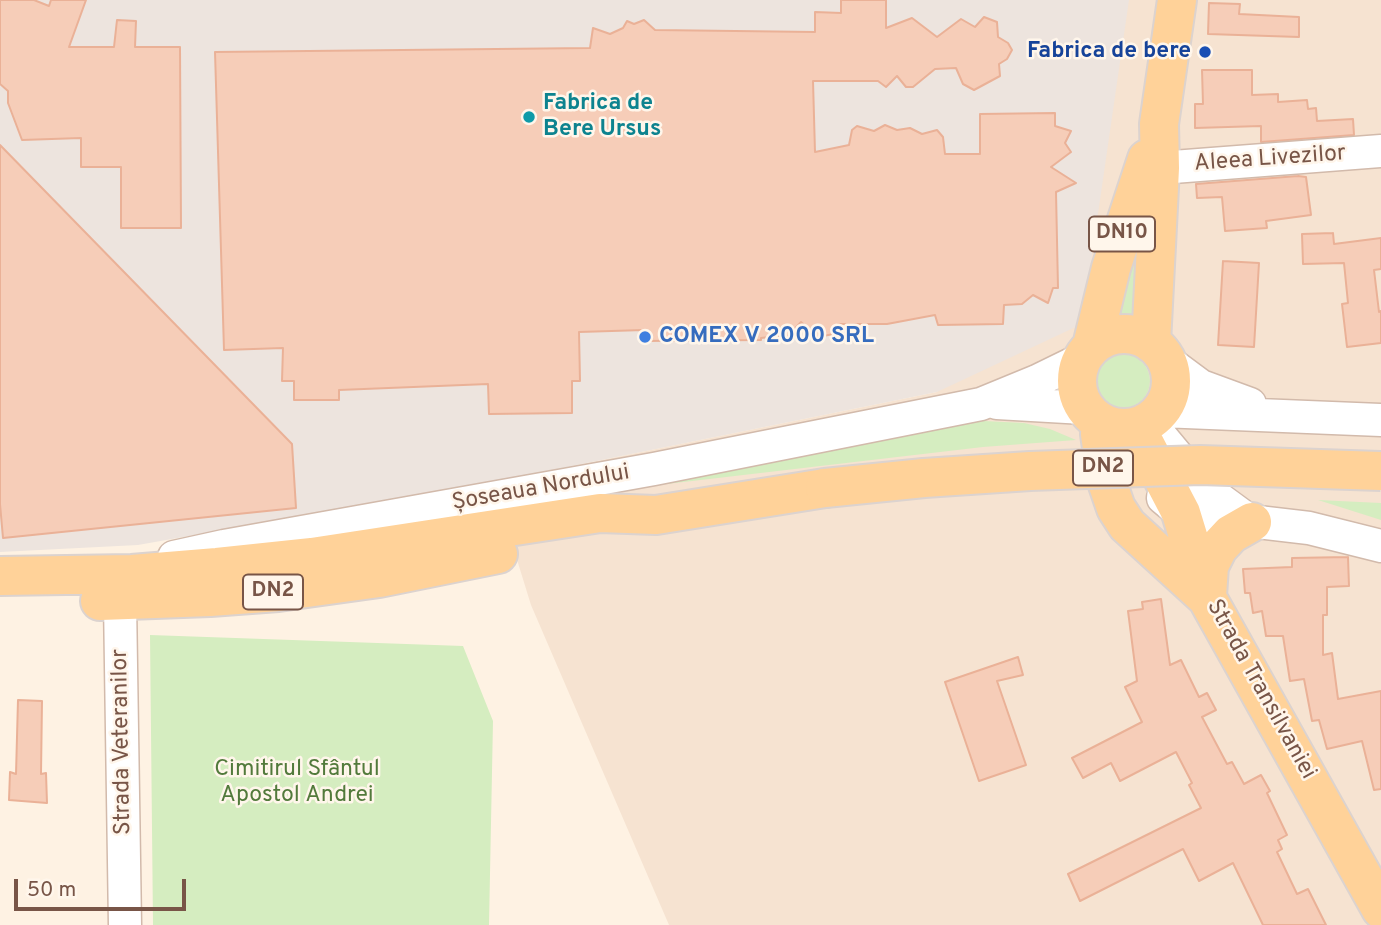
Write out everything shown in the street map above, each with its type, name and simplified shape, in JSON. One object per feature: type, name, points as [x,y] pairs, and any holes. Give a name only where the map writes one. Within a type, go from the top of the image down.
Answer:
[{"type":"main road","name":"DN10","points":[[1158,351],[1159,124],[1177,0]]},
{"type":"main road","name":"DN10","points":[[1087,352],[1111,268],[1159,124]]},
{"type":"main road","points":[[1127,334],[1158,351],[1171,381],[1167,402],[1124,420],[1077,392],[1076,375],[1087,352],[1102,339],[1127,334]]},
{"type":"main road","points":[[1124,420],[1107,482],[1115,508],[1127,525],[1207,598]]},
{"type":"main road","name":"Strada Transilvaniei","points":[[1124,420],[1181,513],[1207,598],[1381,909]]},
{"type":"main road","name":"Șoseaua Nordului","points":[[0,576],[223,596],[347,583],[607,535],[656,515],[825,488],[1030,471],[1200,465],[1381,471]]},
{"type":"main road","points":[[1207,598],[1209,566],[1218,548],[1231,534],[1252,523]]},
{"type":"main road","name":"Șoseaua Nordului","points":[[0,600],[111,587]]},
{"type":"street","name":"Aleea Livezilor","points":[[1160,168],[1381,151]]},
{"type":"street","points":[[1158,351],[1201,386],[1284,415]]},
{"type":"street","name":"Șoseaua Nordului","points":[[981,404],[1037,381],[1087,352]]},
{"type":"street","name":"Șoseaua Nordului","points":[[111,587],[224,546],[981,404],[1019,403],[1124,420],[1284,415],[1381,420]]},
{"type":"street","points":[[1124,420],[1203,487],[1252,523]]},
{"type":"street","points":[[1181,513],[1309,528],[1381,546]]},
{"type":"street","name":"Strada Veteranilor","points":[[111,587],[125,925]]},
{"type":"shaded area","points":[[0,0],[1129,0],[1082,324],[937,392],[493,482],[138,545],[0,552]]},
{"type":"shaded area","points":[[1118,0],[1381,0],[1381,925],[669,925],[531,605],[493,482],[937,392]]},
{"type":"green space","points":[[1147,184],[1133,319],[1119,315]]},
{"type":"green space","points":[[1123,354],[1142,362],[1150,381],[1142,400],[1123,408],[1104,400],[1096,381],[1104,362]]},
{"type":"green space","points":[[984,421],[1024,423],[1050,429],[1076,440],[983,447],[598,492]]},
{"type":"green space","points":[[1318,500],[1381,503],[1381,520]]},
{"type":"green space","name":"Cimitirul Sfântul Apostol Andrei","points":[[150,635],[463,646],[493,721],[489,925],[153,925]]},
{"type":"building","points":[[0,0],[34,0],[49,6],[51,0],[86,0],[69,47],[114,47],[117,20],[136,21],[135,47],[180,47],[181,228],[121,228],[121,167],[81,167],[81,138],[22,140],[8,103],[8,91],[0,84]]},
{"type":"building","points":[[841,0],[886,0],[886,28],[912,18],[937,37],[961,19],[975,27],[984,17],[997,22],[998,37],[1008,43],[1012,50],[1007,59],[999,64],[1000,76],[974,90],[963,84],[956,68],[935,69],[913,87],[906,87],[897,76],[886,87],[878,81],[813,81],[815,152],[849,145],[852,130],[857,126],[874,131],[885,125],[897,130],[910,128],[922,134],[937,130],[943,137],[945,154],[980,154],[980,114],[1055,113],[1055,126],[1071,131],[1065,143],[1071,152],[1051,167],[1076,183],[1056,192],[1058,288],[1053,288],[1048,303],[1033,295],[1022,304],[1004,305],[1003,324],[938,325],[935,315],[887,324],[838,324],[834,334],[817,337],[801,322],[786,338],[778,336],[761,340],[644,341],[644,330],[579,332],[580,381],[572,381],[572,413],[489,414],[488,384],[339,390],[339,400],[294,400],[294,381],[282,381],[283,348],[224,350],[215,52],[590,48],[593,28],[610,34],[623,28],[627,21],[634,24],[644,20],[655,30],[815,32],[815,12],[841,13]]},
{"type":"building","points":[[1209,3],[1240,4],[1239,14],[1299,17],[1299,37],[1208,34]]},
{"type":"building","points":[[1202,70],[1252,70],[1252,95],[1278,94],[1278,102],[1307,100],[1308,109],[1316,108],[1317,121],[1353,119],[1354,135],[1261,142],[1261,126],[1195,128],[1195,104],[1203,104]]},
{"type":"building","points":[[0,145],[292,444],[296,508],[3,538],[0,504]]},
{"type":"building","points":[[1306,177],[1311,215],[1266,221],[1267,228],[1225,231],[1222,197],[1197,198],[1196,184]]},
{"type":"building","points":[[1333,233],[1334,244],[1381,238],[1381,269],[1374,270],[1379,312],[1381,311],[1381,343],[1347,347],[1342,304],[1348,303],[1344,263],[1303,264],[1302,234]]},
{"type":"building","points":[[1223,261],[1259,263],[1254,347],[1218,345]]},
{"type":"building","points":[[1348,557],[1349,586],[1327,587],[1327,615],[1323,615],[1323,655],[1332,653],[1338,699],[1381,691],[1381,789],[1374,790],[1362,741],[1327,749],[1319,720],[1312,721],[1304,679],[1290,681],[1283,636],[1266,636],[1262,611],[1253,613],[1250,593],[1245,593],[1243,569],[1292,567],[1292,558]]},
{"type":"building","points":[[1161,599],[1170,665],[1181,660],[1199,697],[1207,693],[1216,710],[1202,717],[1227,764],[1232,762],[1244,784],[1261,775],[1287,835],[1278,840],[1282,849],[1277,852],[1297,894],[1308,889],[1326,925],[1263,925],[1233,863],[1199,881],[1183,849],[1080,901],[1068,874],[1201,808],[1176,752],[1120,781],[1111,763],[1083,778],[1072,758],[1142,722],[1125,687],[1137,681],[1128,611],[1143,609],[1142,602]]},
{"type":"building","points":[[1018,657],[1023,675],[997,681],[1026,765],[979,781],[945,682]]},
{"type":"building","points":[[18,700],[42,701],[41,774],[46,773],[47,803],[9,800],[10,772],[16,774]]},
{"type":"place","name":"Fabrica de bere","points":[[1205,52]]},
{"type":"place","name":"Fabrica de Bere Ursus","points":[[529,117]]},
{"type":"place","name":"COMEX V 2000 SRL","points":[[645,337]]}]
